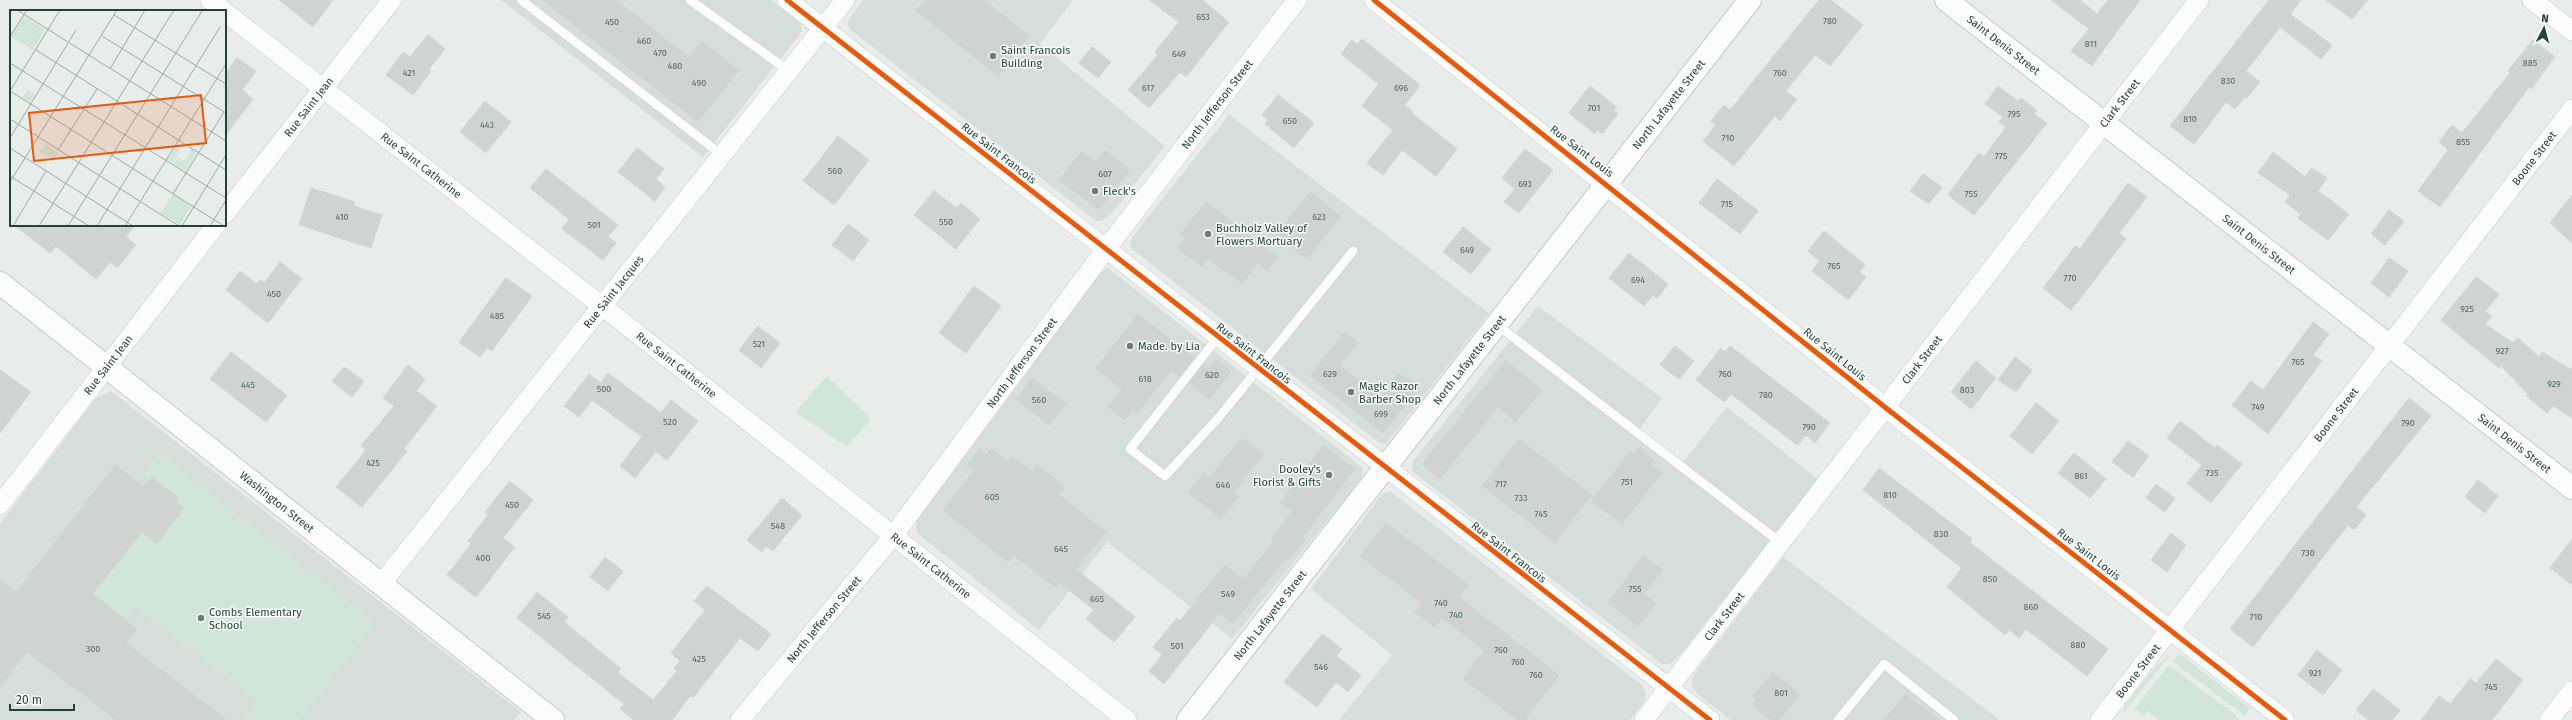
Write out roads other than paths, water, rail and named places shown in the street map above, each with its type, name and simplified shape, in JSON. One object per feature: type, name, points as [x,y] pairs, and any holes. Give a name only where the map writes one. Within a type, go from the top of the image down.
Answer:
[{"type":"street","name":"Rue Saint Catherine","points":[[210,0],[223,10]]},
{"type":"street","name":"Rue Saint Jean","points":[[226,213],[392,0]]},
{"type":"street","name":"Rue Saint Francois","points":[[787,0],[824,27],[1258,369],[1710,720]]},
{"type":"street","name":"Rue Saint Jacques","points":[[382,583],[844,0]]},
{"type":"street","name":"North Jefferson Street","points":[[740,720],[893,536],[1106,249],[1297,0]]},
{"type":"street","name":"Rue Saint Louis","points":[[1374,0],[1607,184],[1886,408],[2285,720]]},
{"type":"street","name":"North Lafayette Street","points":[[1188,720],[1750,0]]},
{"type":"street","name":"Saint Denis Street","points":[[1946,0],[2103,124],[2572,488]]},
{"type":"street","name":"Clark Street","points":[[1644,720],[2200,0]]},
{"type":"street","points":[[2532,0],[2572,31]]},
{"type":"street","name":"Rue Saint Catherine","points":[[226,13],[602,306],[1127,720]]},
{"type":"street","name":"Boone Street","points":[[2100,720],[2388,344],[2572,110]]},
{"type":"street","name":"Rue Saint Jean","points":[[0,505],[215,226]]},
{"type":"street","name":"Washington Street","points":[[0,284],[382,583],[553,720]]},
{"type":"street","points":[[2550,720],[2572,691]]},
{"type":"lane","points":[[521,0],[722,155]]},
{"type":"lane","points":[[690,0],[789,71]]},
{"type":"lane","points":[[1218,337],[1130,449],[1165,476],[1220,416],[1352,251]]},
{"type":"lane","points":[[1497,325],[1781,543]]},
{"type":"lane","points":[[1838,720],[1884,664],[1954,720]]},
{"type":"place","name":"Saint Francois Building","points":[[993,56]]},
{"type":"place","name":"Fleck's","points":[[1095,191]]},
{"type":"place","name":"Buchholz Valley of Flowers Mortuary","points":[[1208,234]]},
{"type":"place","name":"Made. by Lia","points":[[1130,346]]},
{"type":"place","name":"Magic Razor Barber Shop","points":[[1351,392]]},
{"type":"place","name":"Dooley's Florist & Gifts","points":[[1329,475]]},
{"type":"place","name":"Combs Elementary School","points":[[201,618]]}]
